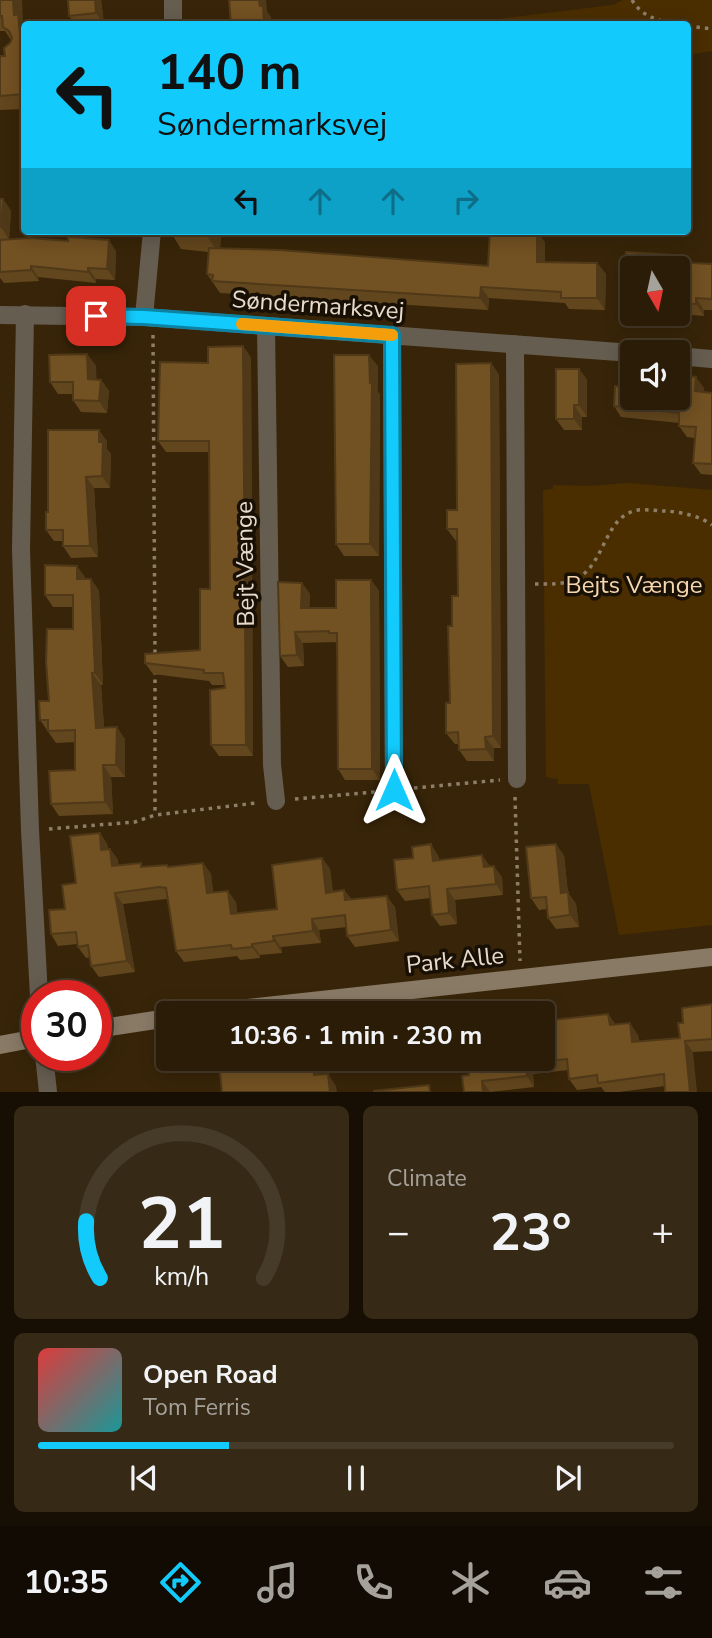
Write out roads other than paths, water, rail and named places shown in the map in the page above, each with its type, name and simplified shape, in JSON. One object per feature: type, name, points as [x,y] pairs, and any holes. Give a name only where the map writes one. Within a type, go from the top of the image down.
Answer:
[{"type":"street","points":[[173,0],[173,21]]},
{"type":"street","points":[[148,317],[152,235]]},
{"type":"street","points":[[25,314],[21,550],[30,830],[38,980]]},
{"type":"street","name":"Søndermarksvej","points":[[0,316],[25,314],[148,317],[620,352]]},
{"type":"street","name":"Bejt Vænge","points":[[266,326],[272,765],[276,801]]},
{"type":"street","points":[[392,335],[394,790]]},
{"type":"street","points":[[515,344],[517,779]]},
{"type":"street","points":[[690,357],[712,359]]},
{"type":"street","name":"Park Alle","points":[[312,1001],[712,957]]},
{"type":"street","points":[[112,1027],[156,1020]]},
{"type":"street","points":[[0,1045],[21,1041]]},
{"type":"street","points":[[46,1071],[48,1092]]},
{"type":"park label","name":"Bejts Vænge","points":[[634,585]]}]
